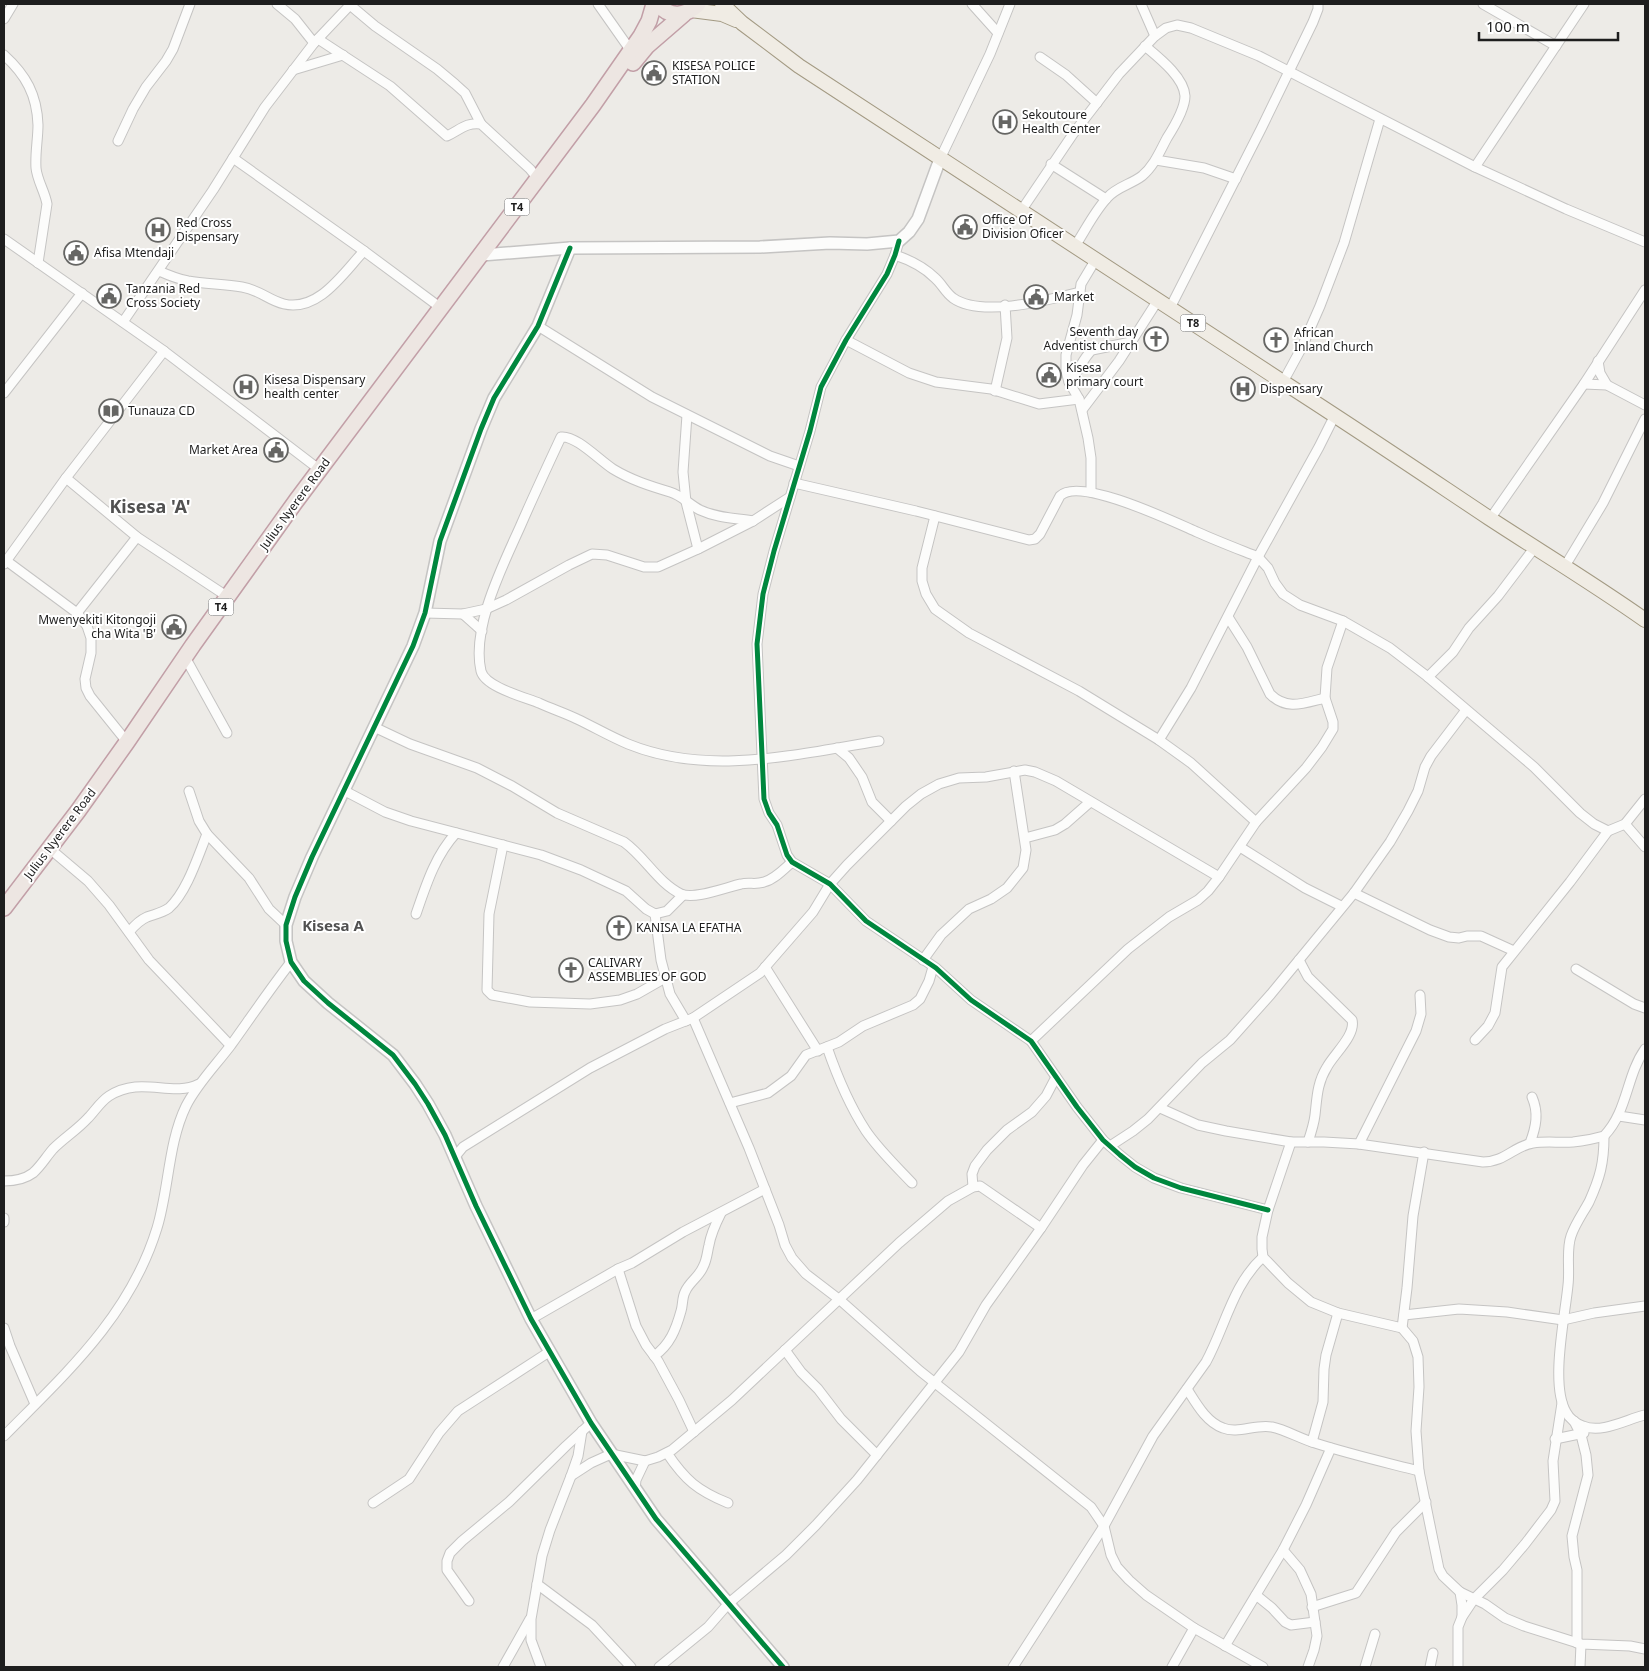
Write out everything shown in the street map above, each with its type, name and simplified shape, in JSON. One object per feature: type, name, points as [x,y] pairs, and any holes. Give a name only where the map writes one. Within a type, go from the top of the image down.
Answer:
[{"type":"highway","name":"Julius Nyerere Road","points":[[4,908],[128,742],[185,656],[320,470],[593,106],[649,21],[654,4]]},
{"type":"highway","points":[[658,4],[667,12],[675,14],[691,9]]},
{"type":"highway","name":"Julius Nyerere Road","points":[[593,106],[648,46],[691,9]]},
{"type":"main road","name":"T8","points":[[722,4],[742,23],[799,66],[1355,427],[1645,620]]},
{"type":"main road","name":"T8","points":[[691,9],[722,14],[742,23]]},
{"type":"street","points":[[4,20],[13,4]]},
{"type":"street","points":[[118,141],[137,102],[173,49],[190,4]]},
{"type":"street","points":[[277,4],[295,19],[316,41],[343,55],[390,86],[447,136],[465,125],[472,123],[481,124]]},
{"type":"street","points":[[123,322],[159,271],[264,107],[316,41],[350,4],[375,26],[437,69],[465,94],[481,124],[530,169],[538,179]]},
{"type":"street","points":[[598,4],[631,51]]},
{"type":"street","points":[[972,4],[998,33]]},
{"type":"street","points":[[1010,4],[940,159],[918,219],[909,232],[899,241],[887,274],[846,340],[821,387],[763,594],[758,628],[757,644],[764,799],[769,813],[777,825],[787,855],[792,862],[830,884],[866,921],[933,967],[971,1000],[1031,1041],[1106,1143],[1135,1167],[1154,1178],[1181,1188],[1268,1210]]},
{"type":"street","points":[[1141,4],[1155,36]]},
{"type":"street","points":[[1082,410],[1107,378],[1131,342],[1164,304],[1236,179],[1313,22],[1318,4]]},
{"type":"street","points":[[1483,4],[1556,46]]},
{"type":"street","points":[[1475,167],[1584,4]]},
{"type":"street","points":[[1021,211],[1051,164],[1119,74],[1155,36],[1166,28],[1177,25],[1191,28],[1259,56],[1475,167],[1566,209],[1645,242]]},
{"type":"street","points":[[1075,246],[1106,198],[1116,189],[1140,177],[1148,170],[1156,160],[1175,125],[1185,96],[1181,84],[1172,72],[1145,46]]},
{"type":"street","points":[[4,55],[21,72],[32,89],[38,123],[36,169],[47,204],[38,263]]},
{"type":"street","points":[[292,70],[343,55]]},
{"type":"street","points":[[1040,57],[1066,75],[1098,103]]},
{"type":"street","points":[[1283,382],[1302,347],[1337,261],[1380,119]]},
{"type":"street","points":[[233,158],[441,308]]},
{"type":"street","points":[[1156,160],[1204,168],[1236,179]]},
{"type":"street","points":[[1051,164],[1106,198]]},
{"type":"street","points":[[4,239],[164,351],[320,470]]},
{"type":"street","points":[[482,255],[570,248],[760,246],[830,243],[874,244],[899,241]]},
{"type":"street","points":[[570,248],[538,326],[494,398],[481,429],[440,541],[425,613],[413,646],[312,857],[295,897],[286,926],[286,941],[291,962],[304,981],[393,1056],[428,1104],[445,1135],[502,1262],[586,1427],[611,1454],[656,1519],[783,1667]]},
{"type":"street","points":[[159,271],[188,281],[251,288],[262,292],[278,302],[298,305],[311,301],[321,295],[364,251]]},
{"type":"street","points":[[895,255],[922,267],[936,279],[947,293],[964,304],[974,306],[1025,304],[1080,292]]},
{"type":"street","points":[[1091,492],[1091,458],[1088,438],[1079,399],[1069,382],[1066,371],[1066,355],[1077,315],[1082,284],[1096,260]]},
{"type":"street","points":[[1490,518],[1584,384],[1645,290]]},
{"type":"street","points":[[4,393],[82,293]]},
{"type":"street","points":[[995,391],[1007,338],[1005,305]]},
{"type":"street","points":[[538,326],[652,397],[770,456],[799,466]]},
{"type":"street","points":[[846,340],[909,373],[936,382],[995,391],[1038,404],[1079,399]]},
{"type":"street","points":[[1069,382],[1092,350],[1131,342]]},
{"type":"street","points":[[128,742],[90,696],[86,688],[85,679],[91,653],[91,638],[87,626],[77,613],[5,561],[164,351]]},
{"type":"street","points":[[1598,361],[1600,373],[1607,385]]},
{"type":"street","points":[[1584,384],[1607,385],[1645,405]]},
{"type":"street","points":[[687,415],[683,472],[686,502],[698,549]]},
{"type":"street","points":[[1159,740],[1191,688],[1258,557],[1315,455],[1334,415]]},
{"type":"street","points":[[1565,566],[1602,503],[1645,419]]},
{"type":"street","points":[[753,520],[726,518],[702,510],[672,492],[660,490],[620,474],[604,464],[586,448],[565,437],[561,437],[511,546],[486,609],[479,659],[485,679],[504,689],[576,718],[629,745],[666,755],[717,762],[763,760],[878,741]]},
{"type":"street","points":[[66,478],[137,537],[228,597]]},
{"type":"street","points":[[794,484],[935,516],[1028,540],[1035,539],[1040,534],[1063,492],[1091,492],[1118,499],[1258,557],[1268,568],[1283,594],[1300,606],[1343,621],[1390,648],[1428,677],[1534,767],[1580,813],[1594,824],[1608,831]]},
{"type":"street","points":[[425,613],[463,614],[486,609],[592,554],[600,554],[644,567],[658,567],[698,549],[753,520],[790,497]]},
{"type":"street","points":[[935,516],[922,568],[922,581],[926,594],[935,609],[969,633],[1078,691],[1159,740],[1191,763],[1256,822]]},
{"type":"street","points":[[77,613],[137,537]]},
{"type":"street","points":[[1428,677],[1453,652],[1535,547]]},
{"type":"street","points":[[463,614],[482,631]]},
{"type":"street","points":[[1228,616],[1247,647],[1270,694],[1275,699],[1286,705],[1325,698]]},
{"type":"street","points":[[1031,1041],[1128,949],[1169,917],[1198,900],[1219,877],[1256,822],[1306,768],[1329,737],[1333,728],[1325,698],[1327,668],[1343,621]]},
{"type":"street","points":[[185,656],[227,733]]},
{"type":"street","points":[[659,1667],[708,1627],[729,1603],[786,1555],[856,1480],[959,1352],[986,1305],[1083,1165],[1106,1143],[1134,1131],[1160,1108],[1202,1063],[1230,1040],[1271,994],[1354,892],[1390,842],[1418,791],[1425,767],[1431,756],[1466,710]]},
{"type":"street","points":[[374,727],[410,744],[477,768],[557,813],[624,842],[633,848],[670,886],[683,895],[696,894],[744,883],[756,884],[765,882],[792,862]]},
{"type":"street","points":[[837,748],[849,758],[862,777],[872,802],[891,821]]},
{"type":"street","points":[[454,1158],[463,1147],[590,1068],[665,1029],[690,1019],[744,984],[765,967],[813,912],[830,884],[847,865],[906,806],[921,794],[939,784],[958,778],[986,777],[1014,771],[1025,770],[1035,772],[1056,781],[1219,877]]},
{"type":"street","points":[[923,960],[941,935],[969,909],[991,899],[1007,888],[1024,868],[1025,838],[1014,771]]},
{"type":"street","points":[[343,790],[386,812],[440,829],[541,855],[581,870],[626,890],[646,909],[655,914],[667,912],[683,895]]},
{"type":"street","points":[[189,791],[199,821],[207,834],[250,878],[269,909],[286,926]]},
{"type":"street","points":[[1475,1040],[1492,1020],[1498,1001],[1502,967],[1608,831],[1625,824],[1645,799]]},
{"type":"street","points":[[1025,838],[1055,830],[1065,824],[1090,802]]},
{"type":"street","points":[[1625,824],[1645,847]]},
{"type":"street","points":[[440,829],[446,844]]},
{"type":"street","points":[[416,914],[436,861],[446,844],[456,833]]},
{"type":"street","points":[[129,932],[140,921],[162,913],[170,907],[189,877],[207,834]]},
{"type":"street","points":[[503,845],[490,914],[487,990],[492,995],[530,1002],[604,1003],[637,994],[666,978]]},
{"type":"street","points":[[1240,847],[1311,891],[1341,906]]},
{"type":"street","points":[[49,848],[88,881],[109,905],[149,960],[230,1045]]},
{"type":"street","points":[[1354,892],[1448,937],[1481,936],[1514,951]]},
{"type":"street","points":[[655,914],[661,960],[670,994],[690,1019],[730,1103],[779,1224],[785,1245],[792,1258],[806,1274],[840,1300],[934,1383],[1091,1507],[1104,1526],[1111,1555],[1117,1567],[1146,1595],[1194,1628],[1225,1646],[1246,1664],[1263,1667]]},
{"type":"street","points":[[1298,960],[1308,977],[1352,1020],[1353,1025],[1348,1038],[1334,1056],[1319,1083],[1315,1115],[1308,1142]]},
{"type":"street","points":[[6,1431],[62,1378],[109,1323],[124,1301],[144,1263],[157,1228],[176,1135],[186,1106],[291,962]]},
{"type":"street","points":[[765,967],[818,1051]]},
{"type":"street","points":[[730,1103],[768,1092],[791,1076],[802,1058],[839,1042],[863,1026],[913,1004],[923,994],[933,967]]},
{"type":"street","points":[[1576,969],[1634,1004],[1645,1008]]},
{"type":"street","points":[[1359,1144],[1418,1026],[1421,1014],[1420,995]]},
{"type":"street","points":[[827,1047],[839,1080],[866,1132],[890,1161],[912,1183]]},
{"type":"street","points":[[1596,1429],[1584,1427],[1566,1414],[1559,1386],[1571,1237],[1598,1179],[1604,1161],[1604,1136],[1619,1116],[1637,1065],[1645,1049]]},
{"type":"street","points":[[973,1187],[972,1174],[983,1155],[995,1141],[1032,1112],[1046,1096],[1056,1077]]},
{"type":"street","points":[[4,1181],[18,1179],[33,1172],[54,1148],[111,1095],[129,1088],[149,1086],[180,1090],[190,1089],[201,1083]]},
{"type":"street","points":[[1530,1143],[1537,1118],[1537,1111],[1532,1097]]},
{"type":"street","points":[[1160,1108],[1191,1122],[1211,1128],[1291,1142],[1359,1144],[1483,1162],[1493,1162],[1530,1143],[1573,1142],[1604,1136]]},
{"type":"street","points":[[1619,1116],[1645,1120]]},
{"type":"street","points":[[1291,1142],[1268,1210],[1262,1236],[1264,1257],[1288,1283],[1311,1302],[1338,1313],[1402,1328],[1413,1341],[1418,1357],[1419,1387],[1416,1431],[1419,1471],[1439,1568],[1443,1576],[1460,1592],[1513,1621],[1559,1638],[1579,1644],[1630,1646],[1645,1649]]},
{"type":"street","points":[[1402,1328],[1413,1216],[1424,1152]]},
{"type":"street","points":[[571,1476],[591,1463],[611,1454],[645,1461],[667,1453],[732,1400],[899,1244],[948,1201],[973,1187],[980,1186],[986,1189],[1041,1228]]},
{"type":"street","points":[[531,1319],[618,1269],[632,1263],[683,1232],[765,1189]]},
{"type":"street","points":[[654,1356],[664,1349],[670,1340],[681,1311],[684,1292],[699,1276],[704,1267],[708,1257],[708,1245],[721,1212]]},
{"type":"street","points":[[1013,1667],[1104,1526],[1168,1412],[1188,1389],[1212,1350],[1244,1279],[1253,1266],[1264,1257]]},
{"type":"street","points":[[618,1269],[636,1326],[680,1400],[694,1432]]},
{"type":"street","points":[[1565,1304],[1581,1316]]},
{"type":"street","points":[[1404,1315],[1460,1309],[1507,1312],[1563,1320],[1645,1306]]},
{"type":"street","points":[[1312,1442],[1323,1402],[1326,1355],[1338,1313]]},
{"type":"street","points":[[4,1328],[35,1404]]},
{"type":"street","points":[[785,1350],[801,1372],[818,1388],[841,1419],[877,1455]]},
{"type":"street","points":[[373,1503],[409,1478],[439,1433],[458,1411],[549,1352]]},
{"type":"street","points":[[1188,1389],[1200,1409],[1212,1422],[1223,1428],[1237,1430],[1258,1426],[1274,1427],[1355,1456],[1419,1471]]},
{"type":"street","points":[[1462,1617],[1474,1600],[1525,1544],[1551,1510],[1555,1501],[1556,1491],[1553,1461],[1555,1439],[1562,1403]]},
{"type":"street","points":[[1555,1439],[1581,1435],[1645,1415]]},
{"type":"street","points":[[1574,1421],[1581,1435],[1588,1475],[1572,1536],[1574,1556],[1578,1570],[1580,1667]]},
{"type":"street","points":[[541,1667],[532,1640],[530,1619],[542,1556],[578,1456],[586,1427]]},
{"type":"street","points":[[470,1601],[447,1570],[447,1561],[450,1553],[509,1502],[586,1427]]},
{"type":"street","points":[[1225,1646],[1283,1550],[1306,1506],[1331,1448]]},
{"type":"street","points":[[667,1453],[689,1482],[712,1497],[728,1503]]},
{"type":"street","points":[[635,1490],[636,1480],[645,1461]]},
{"type":"street","points":[[1312,1607],[1356,1593],[1396,1532],[1426,1502]]},
{"type":"street","points":[[1283,1550],[1300,1570],[1311,1594],[1316,1636],[1314,1650],[1308,1667]]},
{"type":"street","points":[[537,1584],[592,1625],[631,1667]]},
{"type":"street","points":[[1458,1667],[1458,1633],[1462,1617],[1460,1592]]},
{"type":"street","points":[[1256,1595],[1285,1622],[1291,1625],[1315,1622]]},
{"type":"street","points":[[503,1667],[530,1619]]},
{"type":"street","points":[[1172,1667],[1194,1628]]},
{"type":"street","points":[[1365,1667],[1375,1634]]},
{"type":"street","points":[[1430,1667],[1433,1653]]},
{"type":"cycle path","points":[[899,241],[887,274],[846,340],[821,387],[763,594],[757,644],[764,799],[769,813],[777,825],[787,855],[792,862],[830,884],[866,921],[936,968],[971,1000],[1031,1041],[1077,1107],[1103,1140],[1135,1167],[1154,1178],[1181,1188],[1268,1210]]},
{"type":"cycle path","points":[[570,248],[538,326],[494,398],[481,429],[440,541],[425,613],[413,646],[312,857],[295,897],[286,925],[286,941],[291,962],[304,981],[328,1003],[393,1055],[415,1084],[445,1135],[476,1206],[531,1319],[591,1423],[656,1519],[783,1667]]},
{"type":"place","name":"KISESA POLICE STATION","points":[[654,73]]},
{"type":"place","name":"Sekoutoure Health Center","points":[[1005,122]]},
{"type":"place","name":"Office Of Division Oficer","points":[[965,227]]},
{"type":"place","name":"Red Cross Dispensary","points":[[158,230]]},
{"type":"place","name":"Afisa Mtendaji","points":[[76,253]]},
{"type":"place","name":"Tanzania Red Cross Society","points":[[109,296]]},
{"type":"place","name":"Market","points":[[1036,297]]},
{"type":"place","name":"Seventh day Adventist church","points":[[1156,339]]},
{"type":"place","name":"African Inland Church","points":[[1276,340]]},
{"type":"place","name":"Kisesa primary court","points":[[1049,375]]},
{"type":"place","name":"Kisesa Dispensary health center","points":[[246,387]]},
{"type":"place","name":"Dispensary","points":[[1243,389]]},
{"type":"place","name":"Tunauza CD","points":[[111,411]]},
{"type":"place","name":"Market Area","points":[[276,450]]},
{"type":"place","name":"Mwenyekiti Kitongoji cha Wita 'B'","points":[[174,627]]},
{"type":"place","name":"KANISA LA EFATHA","points":[[619,928]]},
{"type":"place","name":"CALIVARY ASSEMBLIES OF GOD","points":[[571,970]]},
{"type":"district","name":"Kisesa 'A'","points":[[150,507]]},
{"type":"district","name":"Kisesa A","points":[[333,926]]}]
